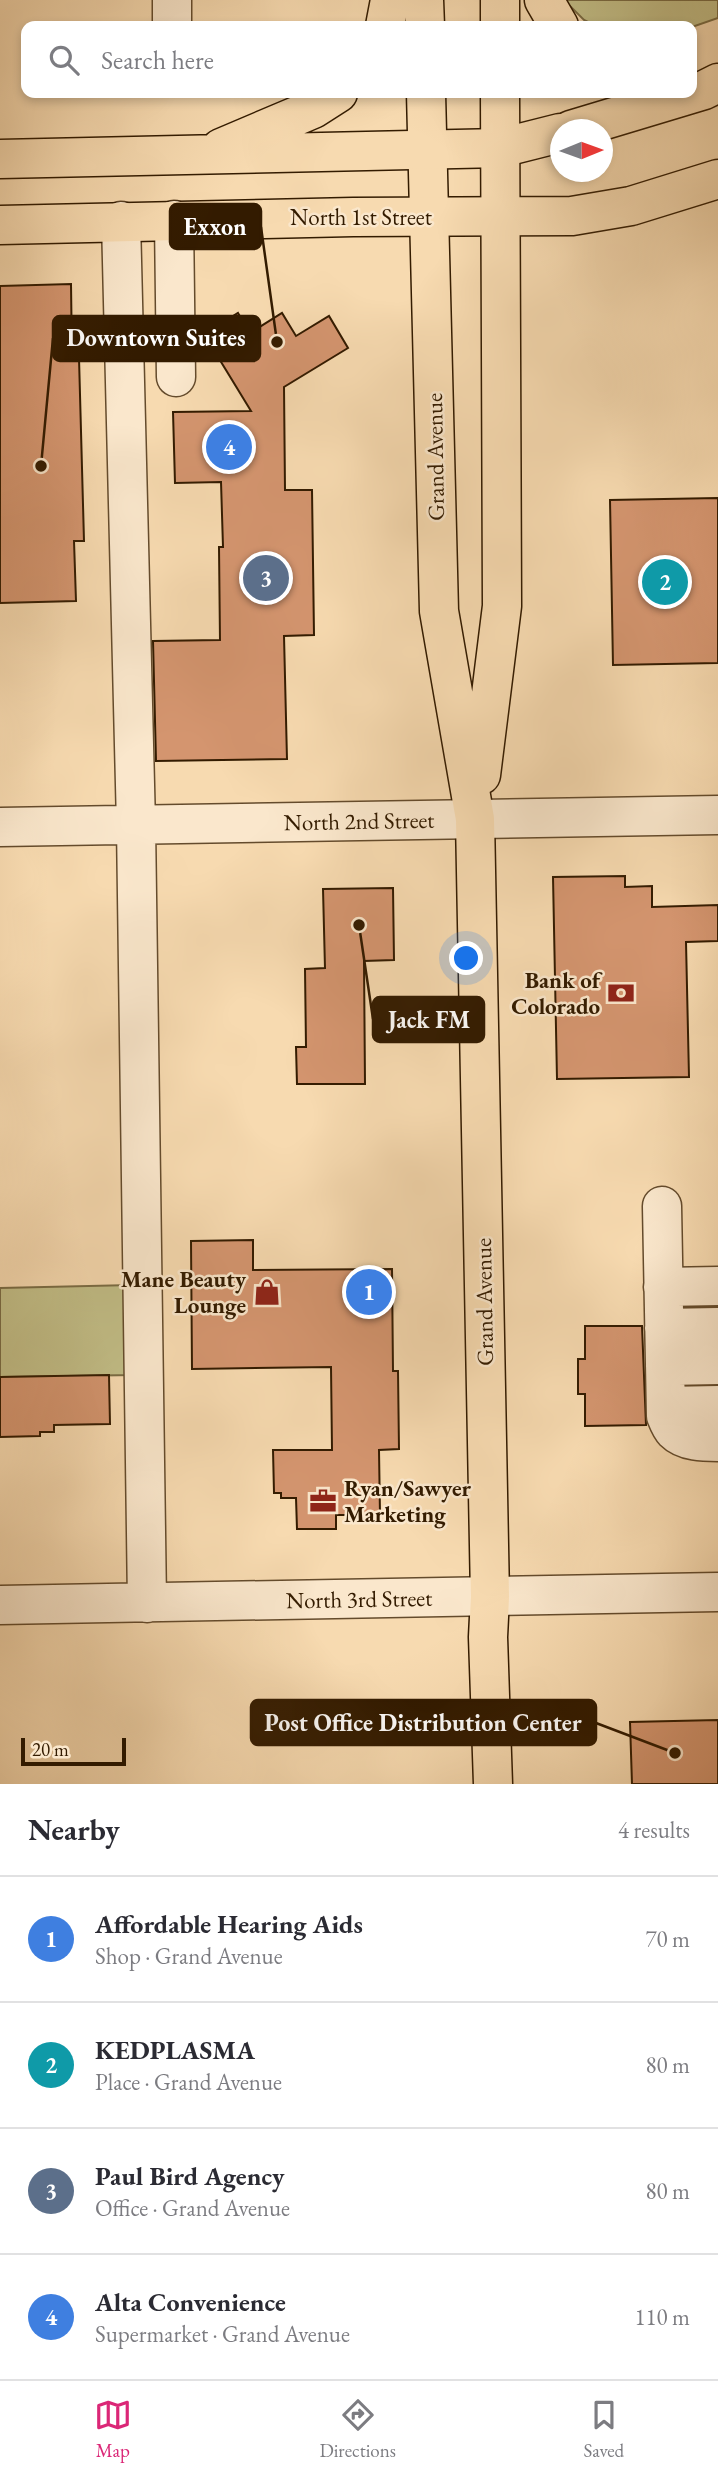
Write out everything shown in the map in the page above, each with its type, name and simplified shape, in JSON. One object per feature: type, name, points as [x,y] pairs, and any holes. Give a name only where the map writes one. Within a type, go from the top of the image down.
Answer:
[{"type":"main road","points":[[386,21],[390,0]]},
{"type":"main road","points":[[424,0],[425,21]]},
{"type":"main road","points":[[500,0],[500,21]]},
{"type":"main road","points":[[544,0],[556,21]]},
{"type":"main road","points":[[203,156],[313,109],[330,98]]},
{"type":"main road","name":"Grand Avenue","points":[[426,98],[439,611],[475,819]]},
{"type":"main road","name":"Grand Avenue","points":[[493,1784],[488,1637],[490,1597],[475,819],[502,606],[500,98]]},
{"type":"main road","points":[[604,119],[668,98]]},
{"type":"main road","points":[[0,159],[500,148],[550,135]]},
{"type":"main road","name":"North 1st Street","points":[[0,225],[174,220],[572,216],[631,206],[718,179]]},
{"type":"street","points":[[172,0],[173,21]]},
{"type":"street","points":[[174,220],[176,377]]},
{"type":"street","points":[[121,221],[136,825],[147,1602]]},
{"type":"street","name":"North 2nd Street","points":[[0,828],[718,815]]},
{"type":"street","points":[[662,1206],[665,1356],[673,1431],[687,1438],[718,1442]]},
{"type":"street","points":[[665,1356],[718,1286]]},
{"type":"street","points":[[665,1356],[718,1307]]},
{"type":"street","points":[[665,1356],[718,1327]]},
{"type":"street","points":[[665,1356],[718,1346]]},
{"type":"street","points":[[665,1356],[718,1365]]},
{"type":"street","points":[[665,1356],[718,1385]]},
{"type":"street","points":[[665,1356],[718,1405]]},
{"type":"street","points":[[665,1356],[718,1423]]},
{"type":"street","name":"North 3rd Street","points":[[0,1605],[718,1592]]},
{"type":"shaded area","points":[[564,0],[718,0],[718,18],[697,25],[697,21],[584,20]]},
{"type":"shaded area","points":[[132,1285],[134,1375],[0,1377],[0,1288]]},
{"type":"building","points":[[71,284],[72,358],[79,358],[84,541],[74,541],[76,601],[0,603],[0,286]]},
{"type":"building","points":[[238,313],[250,333],[282,313],[296,336],[329,316],[348,348],[284,387],[285,490],[312,490],[314,635],[284,636],[287,759],[156,761],[153,641],[220,640],[219,547],[223,547],[221,482],[175,483],[173,412],[251,411],[204,334]]},
{"type":"building","points":[[718,498],[718,663],[613,665],[610,500]]},
{"type":"building","name":"Bank of Colorado","points":[[625,876],[625,887],[652,886],[652,907],[718,905],[718,941],[686,942],[689,1077],[557,1079],[553,877]]},
{"type":"building","points":[[393,888],[394,960],[364,961],[365,1084],[297,1084],[296,1047],[306,1047],[305,969],[325,968],[323,889]]},
{"type":"building","points":[[253,1240],[253,1270],[392,1269],[393,1371],[398,1371],[399,1449],[379,1450],[380,1515],[336,1515],[336,1529],[297,1529],[296,1498],[281,1498],[281,1493],[274,1493],[273,1450],[332,1450],[331,1367],[192,1369],[191,1241]]},
{"type":"building","points":[[585,1326],[642,1326],[646,1425],[585,1426],[585,1394],[578,1394],[578,1359],[585,1359]]},
{"type":"building","points":[[109,1375],[110,1424],[54,1425],[54,1432],[40,1432],[40,1436],[0,1437],[0,1377]]},
{"type":"building","points":[[718,1720],[718,1784],[632,1784],[630,1722]]},
{"type":"place","name":"Exxon","points":[[277,342]]},
{"type":"place","name":"Alta Convenience","points":[[229,447]]},
{"type":"place","name":"Downtown Suites","points":[[41,466]]},
{"type":"place","name":"Paul Bird Agency","points":[[266,578]]},
{"type":"place","name":"KEDPLASMA","points":[[665,582]]},
{"type":"place","name":"Jack FM","points":[[359,925]]},
{"type":"place","name":"Bank of Colorado","points":[[621,993]]},
{"type":"place","name":"Mane Beauty Lounge","points":[[267,1292]]},
{"type":"place","name":"Affordable Hearing Aids","points":[[369,1292]]},
{"type":"place","name":"Ryan/Sawyer Marketing","points":[[323,1501]]},
{"type":"place","name":"Post Office Distribution Center","points":[[675,1753]]}]
